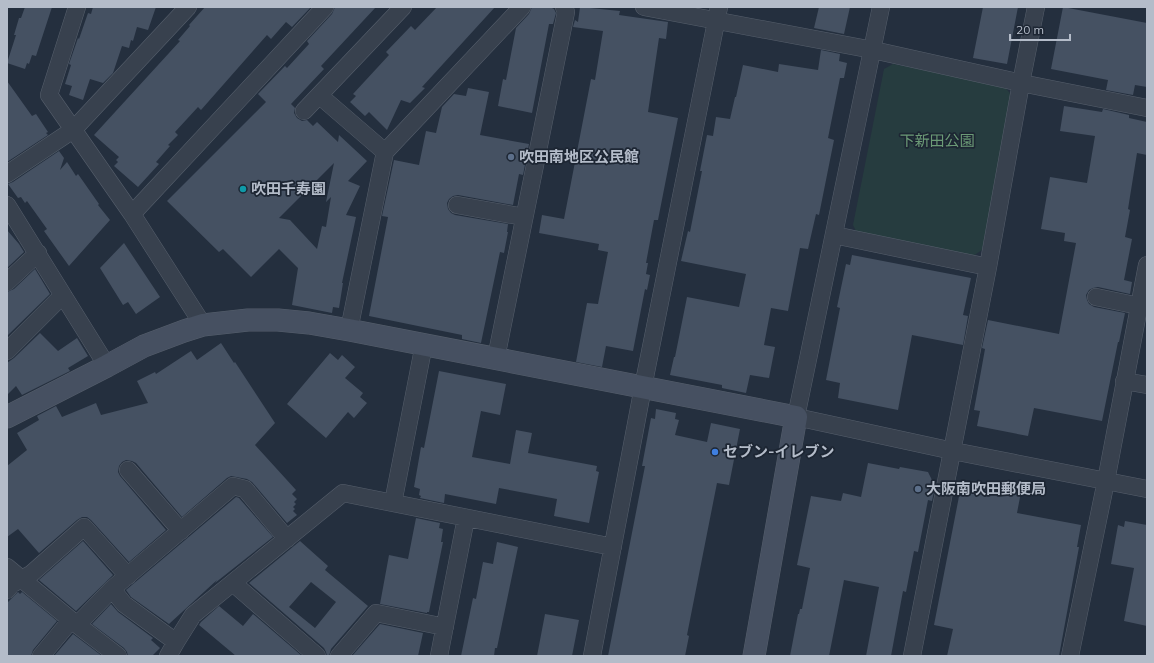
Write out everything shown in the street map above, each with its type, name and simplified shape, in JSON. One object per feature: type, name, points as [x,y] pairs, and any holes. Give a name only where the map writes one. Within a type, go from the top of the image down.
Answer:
[{"type":"street","points":[[78,7],[49,95],[132,214],[203,325]]},
{"type":"street","points":[[7,174],[74,130],[188,7]]},
{"type":"street","points":[[132,214],[325,7]]},
{"type":"street","points":[[304,111],[320,96],[403,7]]},
{"type":"street","points":[[349,330],[385,152],[522,7]]},
{"type":"street","points":[[496,358],[566,12],[564,7]]},
{"type":"street","points":[[644,7],[717,14],[1021,83],[1147,108]]},
{"type":"street","points":[[754,656],[796,417],[881,7]]},
{"type":"street","points":[[912,656],[953,451],[1036,7]]},
{"type":"street","points":[[592,656],[643,387],[717,14]]},
{"type":"street","points":[[320,96],[385,152]]},
{"type":"street","points":[[7,205],[107,366]]},
{"type":"street","points":[[457,205],[524,217]]},
{"type":"street","points":[[834,235],[988,266]]},
{"type":"street","points":[[7,282],[38,253]]},
{"type":"street","points":[[1070,656],[1106,481],[1147,265]]},
{"type":"street","points":[[7,351],[63,295]]},
{"type":"street","points":[[1096,297],[1139,306]]},
{"type":"street","points":[[7,417],[144,346],[184,331],[203,325],[248,320],[278,320],[309,323],[496,358],[796,417],[953,451],[1147,489]]},
{"type":"street","points":[[393,503],[424,344]]},
{"type":"street","points":[[1124,381],[1147,385]]},
{"type":"street","points":[[128,470],[181,531]]},
{"type":"street","points":[[41,656],[74,622],[233,486],[245,490],[287,539]]},
{"type":"street","points":[[112,589],[124,604],[172,649],[193,615],[343,493],[613,547]]},
{"type":"street","points":[[439,656],[466,518]]},
{"type":"street","points":[[7,590],[12,584],[31,574],[84,527],[128,576]]},
{"type":"street","points":[[7,566],[74,622],[118,656]]},
{"type":"street","points":[[233,583],[317,656]]},
{"type":"street","points":[[339,656],[376,613],[445,627]]},
{"type":"green space","name":"下新田公園","points":[[893,64],[1004,86],[1013,97],[982,250],[973,256],[857,233],[853,225],[884,69]]},
{"type":"building","points":[[25,7],[52,7],[36,56],[32,55],[29,64],[27,63],[25,69],[7,63],[16,35],[14,35],[19,18],[21,18]]},
{"type":"building","points":[[93,7],[156,7],[148,30],[137,27],[133,41],[131,40],[129,48],[122,46],[113,73],[103,83],[90,79],[83,100],[69,95],[72,86],[65,84],[71,65],[69,64],[78,38],[79,39],[88,13],[91,14]]},
{"type":"building","points":[[205,7],[311,7],[292,27],[286,22],[271,39],[267,35],[201,110],[198,107],[175,132],[178,135],[168,145],[170,146],[156,162],[159,164],[138,187],[114,166],[118,162],[116,160],[119,157],[94,135],[180,41],[178,40]]},
{"type":"building","points":[[335,7],[376,7],[321,66],[324,69],[291,104],[295,108],[294,113],[297,118],[302,121],[307,120],[313,126],[317,122],[338,142],[339,135],[367,161],[348,181],[360,186],[346,215],[356,217],[342,283],[339,308],[333,307],[332,313],[292,305],[298,268],[279,249],[251,277],[223,249],[219,252],[167,201],[266,102],[258,94],[285,66],[287,68],[309,44],[307,41],[332,14]],"holes":[[[334,163],[326,202],[331,197],[326,227],[322,226],[317,249],[290,220],[279,218]]]},
{"type":"building","points":[[437,7],[495,7],[422,87],[425,88],[410,103],[401,100],[387,130],[369,112],[365,116],[350,102],[356,96],[353,94],[389,55],[386,52],[411,26],[415,30]]},
{"type":"building","points":[[532,7],[550,7],[554,9],[556,13],[553,24],[549,24],[532,113],[498,106],[503,79],[506,80],[516,28],[529,14]]},
{"type":"building","points":[[580,7],[620,11],[619,15],[668,22],[666,39],[659,38],[648,112],[678,118],[658,220],[654,220],[646,263],[648,263],[646,274],[650,275],[647,290],[645,289],[633,351],[606,346],[602,367],[576,362],[587,303],[598,304],[608,252],[598,250],[599,244],[539,233],[542,215],[564,219],[591,79],[595,80],[603,31],[573,27],[575,20],[578,22]]},
{"type":"building","points":[[819,7],[850,7],[844,34],[814,28]]},
{"type":"building","points":[[983,7],[1018,7],[1007,64],[973,58]]},
{"type":"building","points":[[1063,7],[1147,23],[1147,87],[1135,85],[1133,95],[1106,90],[1108,80],[1051,69]]},
{"type":"building","points":[[821,50],[840,54],[839,61],[847,63],[844,78],[840,78],[828,138],[834,140],[819,215],[816,214],[808,249],[800,248],[788,311],[771,308],[764,345],[775,347],[769,378],[750,375],[746,393],[722,388],[722,385],[670,375],[687,297],[739,307],[746,274],[681,261],[688,231],[690,232],[702,171],[700,171],[707,135],[713,136],[716,117],[730,119],[743,65],[778,72],[779,64],[818,70]]},
{"type":"building","points":[[7,81],[32,116],[36,114],[48,132],[46,133],[48,135],[7,162]]},
{"type":"building","points":[[468,88],[489,92],[480,135],[529,144],[523,175],[519,174],[513,205],[458,195],[453,196],[447,203],[448,209],[455,215],[508,224],[504,253],[500,252],[481,343],[462,339],[462,335],[369,316],[388,217],[382,216],[394,160],[419,165],[426,131],[436,133],[442,107],[454,94],[466,96]]},
{"type":"building","points":[[1064,106],[1102,112],[1103,109],[1129,115],[1129,118],[1147,122],[1147,155],[1137,153],[1128,209],[1130,210],[1125,237],[1132,239],[1124,280],[1132,282],[1130,294],[1098,287],[1089,290],[1086,295],[1089,304],[1094,307],[1125,313],[1102,421],[1034,408],[1028,436],[977,426],[980,411],[974,410],[985,349],[982,348],[988,320],[1059,334],[1076,243],[1064,241],[1065,233],[1041,229],[1050,177],[1087,183],[1095,136],[1060,131]]},
{"type":"building","points":[[59,151],[64,158],[60,170],[67,162],[76,176],[78,174],[99,204],[98,205],[110,220],[69,266],[44,231],[47,229],[27,201],[25,203],[21,197],[18,198],[8,184]]},
{"type":"building","points":[[7,230],[24,252],[7,268]]},
{"type":"building","points":[[124,243],[160,297],[136,314],[128,302],[123,305],[100,268]]},
{"type":"building","points":[[852,255],[971,278],[963,315],[968,316],[963,345],[912,335],[898,410],[838,398],[840,383],[826,380],[840,308],[837,307],[846,264],[850,265]]},
{"type":"building","points":[[35,269],[50,294],[7,336],[7,292],[14,289]]},
{"type":"building","points":[[40,333],[58,351],[77,338],[88,356],[68,368],[70,371],[22,395],[16,386],[7,395],[7,363]]},
{"type":"building","points":[[221,343],[275,423],[255,445],[296,490],[292,494],[297,499],[294,502],[296,504],[293,507],[295,509],[293,511],[297,515],[287,523],[252,482],[247,479],[231,476],[182,517],[136,463],[126,460],[119,466],[118,472],[120,476],[166,530],[129,562],[87,517],[82,517],[77,520],[39,553],[18,529],[7,537],[7,466],[27,450],[17,433],[39,420],[37,416],[56,406],[62,417],[96,403],[101,415],[148,403],[137,381],[155,372],[156,374],[191,351],[197,360]]},
{"type":"building","points":[[330,353],[338,360],[342,355],[355,367],[345,378],[363,393],[360,397],[367,403],[354,418],[348,412],[326,438],[287,404]]},
{"type":"building","points":[[439,371],[506,384],[500,415],[481,411],[472,457],[510,464],[516,430],[532,433],[528,453],[597,466],[596,471],[599,472],[589,523],[554,516],[557,499],[499,488],[496,504],[445,494],[444,503],[420,498],[420,489],[414,487],[421,447],[424,448]]},
{"type":"building","points":[[656,409],[676,413],[675,419],[679,420],[675,435],[707,442],[711,423],[740,429],[729,485],[717,483],[687,635],[689,636],[685,656],[608,656],[645,466],[642,466],[651,418],[655,419]]},
{"type":"building","points":[[868,463],[899,469],[900,467],[928,472],[935,486],[932,501],[928,500],[918,552],[914,551],[906,592],[903,591],[891,656],[866,656],[879,587],[844,580],[829,656],[790,656],[798,614],[800,609],[802,609],[810,568],[797,565],[811,496],[841,501],[843,493],[861,497]]},
{"type":"building","points":[[962,481],[1021,492],[1017,513],[1081,525],[1077,547],[1079,547],[1059,656],[947,656],[953,629],[934,625]]},
{"type":"building","points":[[236,497],[239,498],[273,537],[215,583],[217,580],[169,624],[131,597],[126,590]]},
{"type":"building","points":[[416,518],[440,523],[439,528],[443,529],[441,542],[443,542],[429,612],[427,613],[380,604],[389,555],[408,559]]},
{"type":"building","points":[[1125,521],[1147,525],[1147,626],[1124,621],[1134,568],[1111,564],[1118,525],[1124,527]]},
{"type":"building","points":[[83,541],[113,575],[76,611],[39,580]]},
{"type":"building","points":[[300,541],[328,566],[325,570],[368,606],[331,649],[329,656],[327,656],[324,648],[249,583]],"holes":[[[311,582],[336,602],[315,628],[289,607]]]},
{"type":"building","points":[[497,542],[518,547],[497,648],[495,648],[494,656],[461,656],[473,598],[476,599],[483,562],[493,564]]},
{"type":"building","points":[[18,592],[20,594],[22,592],[57,621],[33,650],[31,656],[7,656],[7,603]]},
{"type":"building","points":[[111,604],[118,612],[153,638],[151,640],[160,648],[152,656],[128,656],[124,648],[92,624]]},
{"type":"building","points":[[219,606],[243,626],[253,614],[302,656],[236,656],[199,625]]},
{"type":"building","points":[[545,614],[579,620],[572,656],[537,656]]},
{"type":"building","points":[[380,624],[423,633],[418,656],[352,656]]},
{"type":"building","points":[[73,634],[102,656],[54,656]]},
{"type":"place","name":"吹田南地区公民館","points":[[511,157]]},
{"type":"place","name":"吹田千寿園","points":[[243,189]]},
{"type":"place","name":"セブン-イレブン","points":[[715,452]]},
{"type":"place","name":"大阪南吹田郵便局","points":[[918,489]]}]
